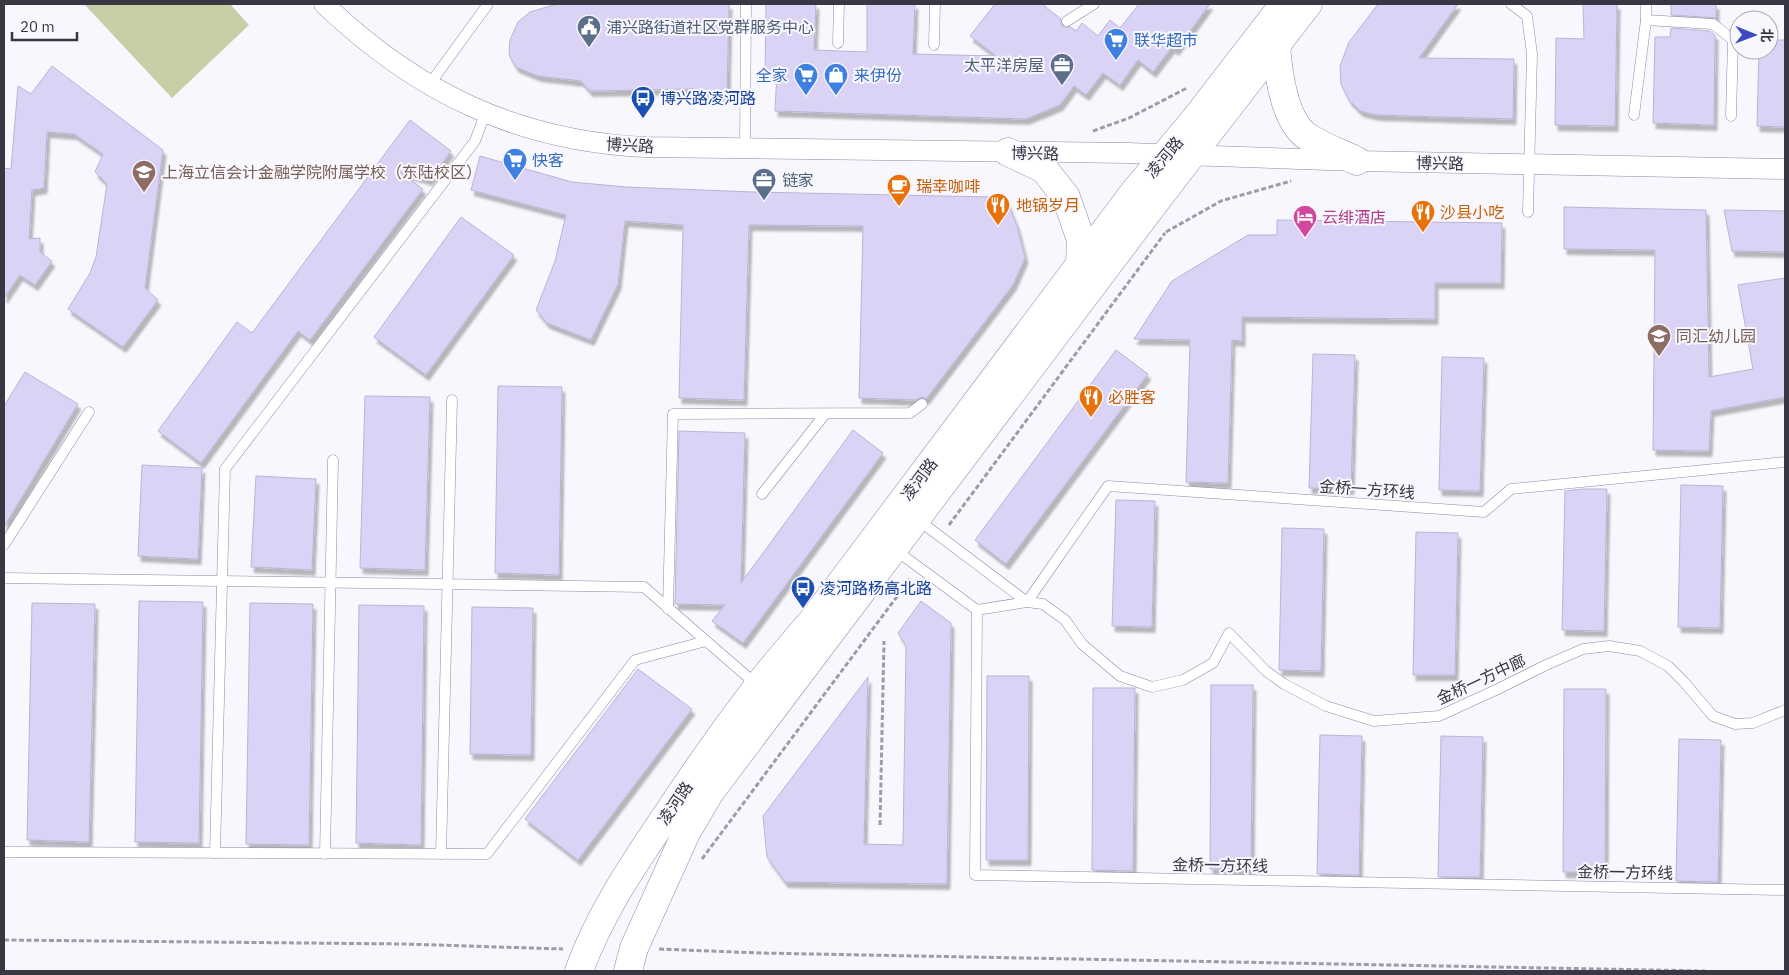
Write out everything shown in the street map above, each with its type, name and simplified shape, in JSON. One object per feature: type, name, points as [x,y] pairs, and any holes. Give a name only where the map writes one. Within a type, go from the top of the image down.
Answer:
[{"type":"street","name":"博兴路","points":[[324,4],[386,57],[429,85],[484,114],[543,133],[598,143],[645,147],[1179,155],[1357,161],[1785,169]]},
{"type":"street","name":"凌河路","points":[[583,960],[608,907],[647,845],[690,780],[758,686],[814,619],[1135,191],[1179,155],[1196,118],[1284,4]]},
{"type":"street","name":"凌河路","points":[[631,960],[686,833],[710,792],[916,518],[1179,155],[1276,46],[1308,4]]},
{"type":"street","points":[[1276,46],[1279,78],[1291,117],[1307,137],[1357,161]]},
{"type":"street","points":[[1008,152],[1044,170],[1066,196],[1081,240],[1080,265]]},
{"type":"lane","points":[[429,85],[488,4]]},
{"type":"lane","points":[[744,149],[746,4]]},
{"type":"lane","points":[[838,43],[839,4]]},
{"type":"lane","points":[[934,45],[935,4]]},
{"type":"lane","points":[[1067,21],[1094,4]]},
{"type":"lane","points":[[1511,4],[1527,16],[1532,54],[1528,212]]},
{"type":"lane","points":[[1634,115],[1646,20],[1646,4]]},
{"type":"lane","points":[[1646,20],[1713,24],[1733,40],[1731,116]]},
{"type":"lane","points":[[215,853],[224,469],[475,141],[484,114]]},
{"type":"lane","points":[[441,854],[452,400]]},
{"type":"lane","points":[[668,609],[673,414],[910,413],[922,404]]},
{"type":"lane","points":[[4,546],[89,412]]},
{"type":"lane","points":[[762,494],[825,414]]},
{"type":"lane","points":[[325,854],[333,460]]},
{"type":"lane","name":"金桥一方环线","points":[[1026,602],[1108,486],[1484,512],[1511,489],[1785,462]]},
{"type":"lane","points":[[916,518],[1026,602]]},
{"type":"lane","points":[[893,548],[977,610],[1026,602]]},
{"type":"lane","points":[[4,578],[644,587],[758,686]]},
{"type":"lane","name":"金桥一方中廊","points":[[1026,602],[1043,604],[1065,620],[1082,644],[1120,676],[1152,687],[1183,680],[1213,663],[1229,633],[1266,671],[1284,684],[1326,706],[1374,720],[1439,716],[1583,649],[1609,646],[1640,650],[1668,666],[1713,716],[1720,719],[1735,724],[1753,723],[1785,710]]},
{"type":"lane","name":"金桥一方环线","points":[[977,610],[975,875],[1785,890]]},
{"type":"lane","points":[[4,852],[487,854],[635,660],[706,641]]},
{"type":"path","points":[[1089,132],[1129,118],[1192,85]]},
{"type":"path","points":[[1166,232],[1221,201],[1294,180]]},
{"type":"path","points":[[880,825],[884,641]]},
{"type":"path","points":[[4,940],[404,944],[583,960]]},
{"type":"path","points":[[631,960],[760,953],[1706,971]]},
{"type":"green space","points":[[84,4],[230,4],[249,25],[172,98]]},
{"type":"building","name":"浦兴路街道社区党群服务中心","points":[[557,4],[729,4],[727,95],[694,95],[694,89],[590,91],[581,81],[538,76],[516,67],[509,55],[510,40],[518,22],[530,12]]},
{"type":"building","points":[[766,4],[816,4],[814,50],[867,52],[867,4],[915,4],[913,54],[996,56],[970,36],[995,4],[1042,4],[1061,19],[1063,27],[1071,27],[1076,31],[1082,23],[1098,36],[1110,20],[1120,28],[1139,4],[1210,4],[1176,50],[1172,47],[1153,72],[1138,60],[1120,85],[1103,73],[1086,95],[1074,86],[1060,105],[1026,119],[775,111],[777,71],[765,74]]},
{"type":"building","points":[[1378,4],[1458,4],[1419,58],[1514,59],[1513,119],[1376,115],[1360,111],[1349,100],[1341,84],[1340,66],[1349,42]]},
{"type":"building","points":[[1583,4],[1617,4],[1615,126],[1555,125],[1556,38],[1584,39]]},
{"type":"building","points":[[1671,4],[1716,4],[1716,18],[1671,15]]},
{"type":"building","points":[[1671,28],[1710,31],[1715,35],[1714,125],[1653,123],[1655,37],[1670,37]]},
{"type":"building","points":[[1779,40],[1785,40],[1785,127],[1757,126],[1759,60],[1779,60]]},
{"type":"building","points":[[52,66],[163,150],[145,288],[158,300],[123,347],[68,309],[90,273],[96,257],[107,184],[95,172],[103,154],[74,134],[47,132],[44,188],[32,190],[29,239],[40,238],[40,252],[52,261],[35,285],[20,275],[4,298],[4,168],[11,169],[18,86],[31,94]]},
{"type":"building","points":[[410,120],[451,151],[430,180],[400,172],[423,189],[310,340],[298,331],[201,463],[158,431],[237,322],[252,333]]},
{"type":"building","points":[[480,156],[572,182],[626,187],[754,192],[992,197],[1006,199],[1017,226],[1025,258],[1013,285],[926,399],[922,397],[916,400],[859,398],[863,226],[749,225],[744,400],[679,398],[683,225],[625,221],[618,284],[591,340],[547,323],[536,310],[555,261],[566,215],[471,190]]},
{"type":"building","points":[[1564,207],[1706,210],[1709,377],[1753,369],[1738,285],[1785,278],[1785,397],[1711,411],[1709,451],[1653,450],[1655,250],[1564,249]]},
{"type":"building","points":[[1724,210],[1785,211],[1785,252],[1732,251]]},
{"type":"building","points":[[461,217],[514,255],[426,375],[374,337]]},
{"type":"building","points":[[1277,220],[1502,223],[1501,283],[1435,283],[1435,319],[1242,317],[1242,341],[1232,340],[1228,483],[1186,482],[1190,340],[1134,339],[1172,281],[1248,235],[1277,235]]},
{"type":"building","points":[[1116,350],[1148,374],[1006,564],[975,540]]},
{"type":"building","points":[[1313,354],[1355,355],[1351,489],[1309,488]]},
{"type":"building","points":[[1442,357],[1484,358],[1480,491],[1439,490]]},
{"type":"building","points":[[25,372],[78,404],[4,527],[4,406]]},
{"type":"building","points":[[498,386],[562,387],[559,575],[495,573]]},
{"type":"building","points":[[365,396],[430,397],[425,570],[360,568]]},
{"type":"building","points":[[853,430],[883,453],[743,643],[712,621],[725,605],[675,604],[679,431],[745,433],[741,583]]},
{"type":"building","points":[[142,465],[202,468],[198,559],[138,556]]},
{"type":"building","points":[[256,476],[316,479],[312,570],[251,567]]},
{"type":"building","points":[[1681,485],[1723,486],[1720,628],[1678,627]]},
{"type":"building","points":[[1607,489],[1604,631],[1562,630],[1565,491]]},
{"type":"building","points":[[1116,500],[1155,501],[1152,627],[1112,626]]},
{"type":"building","points":[[1282,528],[1324,529],[1321,671],[1279,670]]},
{"type":"building","points":[[1416,532],[1458,533],[1455,675],[1413,675]]},
{"type":"building","points":[[139,601],[203,602],[199,843],[135,842]]},
{"type":"building","points":[[921,601],[951,623],[947,884],[785,882],[767,857],[763,816],[868,677],[864,844],[903,845],[906,646],[898,633]]},
{"type":"building","points":[[32,603],[95,604],[89,842],[27,840]]},
{"type":"building","points":[[250,603],[313,604],[309,845],[246,844]]},
{"type":"building","points":[[359,605],[424,606],[421,845],[356,843]]},
{"type":"building","points":[[472,607],[533,608],[531,755],[470,754]]},
{"type":"building","points":[[638,669],[692,709],[578,860],[525,819]]},
{"type":"building","points":[[987,676],[1029,676],[1028,860],[986,860]]},
{"type":"building","points":[[1211,685],[1253,685],[1251,869],[1210,869]]},
{"type":"building","points":[[1093,688],[1135,688],[1133,871],[1092,870]]},
{"type":"building","points":[[1564,689],[1606,689],[1605,873],[1563,872]]},
{"type":"building","points":[[1320,735],[1362,736],[1359,875],[1317,874]]},
{"type":"building","points":[[1441,736],[1483,737],[1480,877],[1438,877]]},
{"type":"building","points":[[1679,739],[1721,740],[1718,882],[1676,881]]},
{"type":"place","name":"浦兴路街道社区党群服务中心","points":[[589,48]]},
{"type":"place","name":"联华超市","points":[[1116,61]]},
{"type":"place","name":"太平洋房屋","points":[[1062,86]]},
{"type":"place","name":"全家","points":[[806,96]]},
{"type":"place","name":"来伊份","points":[[836,96]]},
{"type":"place","name":"博兴路凌河路","points":[[643,119]]},
{"type":"place","name":"快客","points":[[515,181]]},
{"type":"place","name":"上海立信会计金融学院附属学校（东陆校区）","points":[[144,193]]},
{"type":"place","name":"链家","points":[[764,201]]},
{"type":"place","name":"瑞幸咖啡","points":[[899,207]]},
{"type":"place","name":"地锅岁月","points":[[998,226]]},
{"type":"place","name":"沙县小吃","points":[[1423,233]]},
{"type":"place","name":"云绯酒店","points":[[1305,238]]},
{"type":"place","name":"同汇幼儿园","points":[[1659,357]]},
{"type":"place","name":"必胜客","points":[[1091,418]]},
{"type":"place","name":"凌河路杨高北路","points":[[803,609]]}]
